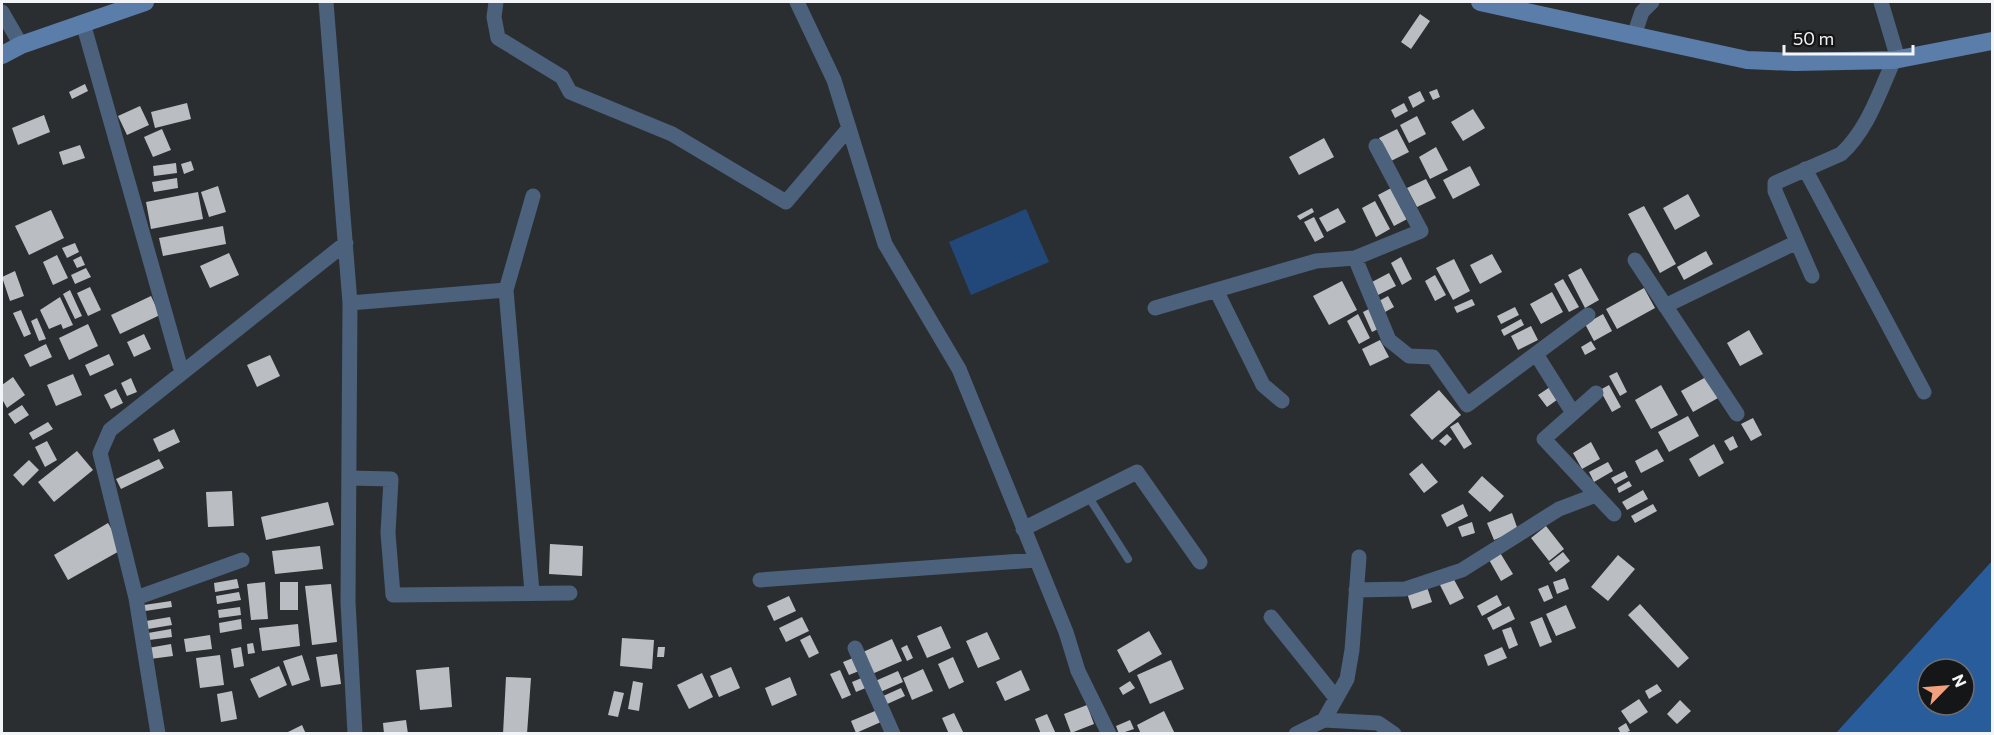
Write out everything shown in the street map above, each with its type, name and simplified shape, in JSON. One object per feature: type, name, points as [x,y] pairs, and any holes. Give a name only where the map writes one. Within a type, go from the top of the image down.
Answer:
[{"type":"street","points":[[2,54],[21,45],[145,2]]},
{"type":"street","points":[[326,2],[350,303],[348,602],[355,734]]},
{"type":"street","points":[[496,2],[494,17],[498,38],[562,77],[570,92],[672,134],[786,202],[849,128]]},
{"type":"street","points":[[797,2],[834,80],[885,244],[959,369],[1078,671],[1109,734]]},
{"type":"street","points":[[1490,2],[1747,60],[1795,62],[1896,59],[1992,41]]},
{"type":"street","points":[[1635,35],[1642,12],[1652,2]]},
{"type":"street","points":[[1812,276],[1774,186],[1776,181],[1841,154],[1855,139],[1896,59],[1881,2]]},
{"type":"street","points":[[2,12],[21,45]]},
{"type":"street","points":[[83,23],[182,373]]},
{"type":"street","points":[[1155,308],[1316,261],[1355,258],[1420,231],[1376,146]]},
{"type":"street","points":[[1805,170],[1924,392]]},
{"type":"street","points":[[532,592],[506,290],[533,196]]},
{"type":"street","points":[[1665,306],[1797,242]]},
{"type":"street","points":[[158,734],[136,598],[100,453],[110,430],[346,243]]},
{"type":"street","points":[[1355,258],[1389,340],[1409,357],[1432,357],[1467,405],[1587,315]]},
{"type":"street","points":[[1635,260],[1737,414]]},
{"type":"street","points":[[350,303],[506,290]]},
{"type":"street","points":[[1216,290],[1263,385],[1282,402]]},
{"type":"street","points":[[1536,354],[1573,413]]},
{"type":"street","points":[[1596,393],[1544,439],[1614,514]]},
{"type":"street","points":[[1023,529],[1137,472],[1200,562]]},
{"type":"street","points":[[349,478],[391,479],[388,533],[393,595],[570,593]]},
{"type":"street","points":[[1356,590],[1405,589],[1461,570],[1559,509],[1596,495]]},
{"type":"street","points":[[1324,720],[1347,679],[1359,557]]},
{"type":"street","points":[[136,598],[242,560]]},
{"type":"street","points":[[760,580],[1036,560]]},
{"type":"street","points":[[1270,617],[1336,699]]},
{"type":"street","points":[[855,648],[893,734]]},
{"type":"street","points":[[1296,734],[1324,720],[1378,723],[1394,734]]},
{"type":"lane","points":[[1088,496],[1128,559]]},
{"type":"shaded area","points":[[1026,209],[1049,262],[971,295],[949,242]]},
{"type":"shaded area","points":[[1992,561],[1992,733],[1836,733]]},
{"type":"building","points":[[1420,14],[1430,21],[1411,49],[1401,42]]},
{"type":"building","points":[[85,84],[88,91],[72,99],[69,92]]},
{"type":"building","points":[[1437,89],[1440,97],[1433,100],[1429,92]]},
{"type":"building","points":[[1420,91],[1425,101],[1413,108],[1408,97]]},
{"type":"building","points":[[187,103],[191,119],[155,128],[151,112]]},
{"type":"building","points":[[1404,103],[1408,111],[1395,118],[1391,110]]},
{"type":"building","points":[[140,106],[149,125],[127,135],[118,116]]},
{"type":"building","points":[[1473,109],[1485,128],[1463,141],[1451,122]]},
{"type":"building","points":[[44,115],[50,132],[18,145],[12,128]]},
{"type":"building","points":[[1417,116],[1426,134],[1409,143],[1400,125]]},
{"type":"building","points":[[162,129],[171,150],[153,157],[144,137]]},
{"type":"building","points":[[1397,129],[1409,152],[1391,161],[1379,138]]},
{"type":"building","points":[[1324,138],[1334,157],[1299,175],[1289,157]]},
{"type":"building","points":[[80,145],[85,158],[63,165],[59,152]]},
{"type":"building","points":[[1436,147],[1448,170],[1430,179],[1419,157]]},
{"type":"building","points":[[191,161],[194,170],[184,174],[181,164]]},
{"type":"building","points":[[176,163],[177,173],[154,176],[153,166]]},
{"type":"building","points":[[1470,166],[1480,185],[1453,199],[1443,180]]},
{"type":"building","points":[[177,178],[178,188],[154,192],[152,182]]},
{"type":"building","points":[[1426,179],[1436,198],[1417,207],[1407,188]]},
{"type":"building","points":[[218,186],[226,212],[209,217],[201,192]]},
{"type":"building","points":[[1395,186],[1411,217],[1394,226],[1378,195]]},
{"type":"building","points":[[198,192],[203,219],[151,229],[146,202]]},
{"type":"building","points":[[1688,194],[1700,216],[1675,230],[1663,208]]},
{"type":"building","points":[[1375,201],[1390,229],[1376,237],[1362,208]]},
{"type":"building","points":[[1644,206],[1676,264],[1660,273],[1628,214]]},
{"type":"building","points":[[1312,208],[1314,212],[1300,220],[1297,216]]},
{"type":"building","points":[[1338,208],[1346,222],[1327,232],[1319,218]]},
{"type":"building","points":[[51,210],[64,238],[29,255],[15,226]]},
{"type":"building","points":[[1314,217],[1324,237],[1315,242],[1304,222]]},
{"type":"building","points":[[223,226],[226,244],[163,256],[159,238]]},
{"type":"building","points":[[75,243],[79,252],[67,258],[62,248]]},
{"type":"building","points":[[1706,251],[1713,264],[1684,280],[1677,267]]},
{"type":"building","points":[[229,253],[239,275],[210,288],[200,266]]},
{"type":"building","points":[[1492,254],[1502,272],[1480,284],[1470,265]]},
{"type":"building","points":[[57,255],[68,278],[53,285],[43,262]]},
{"type":"building","points":[[81,256],[85,265],[77,268],[73,260]]},
{"type":"building","points":[[1401,257],[1412,279],[1402,285],[1391,263]]},
{"type":"building","points":[[1454,259],[1470,291],[1453,300],[1436,268]]},
{"type":"building","points":[[86,268],[91,277],[75,284],[71,275]]},
{"type":"building","points":[[1581,268],[1599,300],[1585,308],[1568,275]]},
{"type":"building","points":[[15,271],[24,296],[10,301],[2,277]]},
{"type":"building","points":[[1389,273],[1396,286],[1378,295],[1372,282]]},
{"type":"building","points":[[1435,275],[1446,295],[1435,301],[1425,281]]},
{"type":"building","points":[[1563,279],[1579,307],[1569,312],[1554,284]]},
{"type":"building","points":[[1342,281],[1357,310],[1329,325],[1313,296]]},
{"type":"building","points":[[90,287],[101,310],[88,316],[77,293]]},
{"type":"building","points":[[1644,288],[1655,308],[1617,329],[1606,309]]},
{"type":"building","points":[[70,290],[82,316],[75,319],[63,294]]},
{"type":"building","points":[[1552,292],[1563,312],[1541,324],[1530,304]]},
{"type":"building","points":[[151,296],[160,315],[120,334],[111,315]]},
{"type":"building","points":[[1388,296],[1394,307],[1385,312],[1379,301]]},
{"type":"building","points":[[60,297],[73,325],[63,329],[61,324],[49,329],[40,310]]},
{"type":"building","points":[[1472,299],[1475,305],[1457,313],[1454,307]]},
{"type":"building","points":[[1515,307],[1519,315],[1501,324],[1497,316]]},
{"type":"building","points":[[1369,309],[1380,328],[1372,332],[1363,312]]},
{"type":"building","points":[[21,310],[31,334],[24,337],[13,313]]},
{"type":"building","points":[[1358,314],[1370,338],[1359,344],[1347,321]]},
{"type":"building","points":[[1603,314],[1612,331],[1594,341],[1585,324]]},
{"type":"building","points":[[37,318],[46,339],[39,341],[31,321]]},
{"type":"building","points":[[1521,319],[1524,325],[1504,336],[1501,330]]},
{"type":"building","points":[[88,324],[98,346],[69,360],[59,338]]},
{"type":"building","points":[[1531,326],[1538,340],[1518,350],[1511,336]]},
{"type":"building","points":[[1749,330],[1763,354],[1740,366],[1727,343]]},
{"type":"building","points":[[144,334],[151,349],[134,357],[127,342]]},
{"type":"building","points":[[1380,340],[1389,357],[1370,366],[1362,349]]},
{"type":"building","points":[[1591,341],[1596,349],[1585,355],[1581,347]]},
{"type":"building","points":[[46,344],[52,357],[30,367],[24,355]]},
{"type":"building","points":[[109,354],[114,365],[90,376],[85,365]]},
{"type":"building","points":[[270,355],[280,376],[257,387],[247,365]]},
{"type":"building","points":[[1617,372],[1627,392],[1620,396],[1609,376]]},
{"type":"building","points":[[73,374],[82,395],[56,406],[47,385]]},
{"type":"building","points":[[13,377],[25,395],[7,408],[2,399],[2,385]]},
{"type":"building","points":[[1706,377],[1718,398],[1693,412],[1681,391]]},
{"type":"building","points":[[131,378],[137,392],[127,396],[121,383]]},
{"type":"building","points":[[1553,385],[1561,397],[1547,407],[1538,395]]},
{"type":"building","points":[[1609,385],[1621,407],[1612,412],[1600,390]]},
{"type":"building","points":[[1661,385],[1678,415],[1651,429],[1635,400]]},
{"type":"building","points":[[116,389],[123,403],[111,409],[104,395]]},
{"type":"building","points":[[1439,390],[1461,415],[1432,440],[1410,415]]},
{"type":"building","points":[[22,405],[29,415],[15,424],[8,414]]},
{"type":"building","points":[[1688,416],[1699,436],[1669,452],[1658,432]]},
{"type":"building","points":[[1753,418],[1762,435],[1751,441],[1741,424]]},
{"type":"building","points":[[48,422],[53,429],[33,440],[29,433]]},
{"type":"building","points":[[1458,422],[1472,444],[1464,449],[1450,427]]},
{"type":"building","points":[[174,429],[180,442],[159,452],[153,439]]},
{"type":"building","points":[[1447,434],[1452,439],[1445,446],[1439,441]]},
{"type":"building","points":[[1733,436],[1738,447],[1730,451],[1724,441]]},
{"type":"building","points":[[47,441],[57,460],[45,467],[35,447]]},
{"type":"building","points":[[1591,442],[1600,459],[1582,469],[1573,453]]},
{"type":"building","points":[[1714,444],[1724,463],[1699,477],[1689,459]]},
{"type":"building","points":[[1657,449],[1664,461],[1641,473],[1635,461]]},
{"type":"building","points":[[77,451],[93,470],[54,502],[38,482]]},
{"type":"building","points":[[159,459],[164,468],[121,489],[116,479]]},
{"type":"building","points":[[29,460],[39,470],[23,486],[13,475]]},
{"type":"building","points":[[1608,462],[1613,471],[1594,482],[1589,472]]},
{"type":"building","points":[[1422,463],[1438,482],[1424,493],[1409,474]]},
{"type":"building","points":[[1625,471],[1628,477],[1615,484],[1611,478]]},
{"type":"building","points":[[1482,476],[1504,496],[1490,512],[1468,492]]},
{"type":"building","points":[[1629,481],[1632,486],[1619,493],[1617,488]]},
{"type":"building","points":[[1643,490],[1648,499],[1627,510],[1622,502]]},
{"type":"building","points":[[232,491],[234,526],[208,527],[206,492]]},
{"type":"building","points":[[328,502],[334,525],[266,540],[261,517]]},
{"type":"building","points":[[1463,504],[1468,516],[1447,527],[1441,515]]},
{"type":"building","points":[[1653,504],[1657,511],[1635,523],[1631,516]]},
{"type":"building","points":[[1512,513],[1518,530],[1494,540],[1487,523]]},
{"type":"building","points":[[1472,522],[1475,533],[1462,537],[1458,527]]},
{"type":"building","points":[[108,523],[123,549],[68,580],[54,555]]},
{"type":"building","points":[[1546,526],[1564,549],[1549,561],[1531,538]]},
{"type":"building","points":[[550,544],[583,546],[582,576],[549,574]]},
{"type":"building","points":[[320,546],[323,569],[275,574],[272,551]]},
{"type":"building","points":[[1499,551],[1513,574],[1501,581],[1488,558]]},
{"type":"building","points":[[1563,552],[1570,561],[1556,572],[1549,563]]},
{"type":"building","points":[[1618,555],[1635,569],[1608,601],[1591,587]]},
{"type":"building","points":[[1451,574],[1464,598],[1450,605],[1438,581]]},
{"type":"building","points":[[1565,578],[1569,589],[1557,594],[1553,582]]},
{"type":"building","points":[[237,579],[239,588],[215,592],[214,583]]},
{"type":"building","points":[[265,582],[268,619],[251,620],[247,584]]},
{"type":"building","points":[[280,582],[298,582],[298,610],[280,610]]},
{"type":"building","points":[[331,584],[337,642],[312,645],[305,586]]},
{"type":"building","points":[[1548,585],[1553,598],[1544,602],[1538,589]]},
{"type":"building","points":[[1427,587],[1432,602],[1412,609],[1407,593]]},
{"type":"building","points":[[239,592],[241,600],[217,604],[216,596]]},
{"type":"building","points":[[1497,595],[1502,605],[1482,616],[1477,606]]},
{"type":"building","points":[[789,596],[796,611],[774,621],[767,606]]},
{"type":"building","points":[[171,601],[172,607],[145,611],[144,605]]},
{"type":"building","points":[[1640,604],[1689,658],[1678,668],[1628,615]]},
{"type":"building","points":[[1566,605],[1576,628],[1556,636],[1546,614]]},
{"type":"building","points":[[1509,606],[1515,619],[1493,630],[1487,618]]},
{"type":"building","points":[[240,607],[241,615],[219,618],[218,610]]},
{"type":"building","points":[[170,617],[172,625],[148,629],[146,621]]},
{"type":"building","points":[[802,617],[809,631],[786,642],[779,628]]},
{"type":"building","points":[[1542,617],[1552,642],[1540,647],[1530,622]]},
{"type":"building","points":[[241,619],[242,629],[220,633],[219,623]]},
{"type":"building","points":[[298,624],[300,646],[262,651],[259,628]]},
{"type":"building","points":[[941,626],[951,648],[927,658],[917,636]]},
{"type":"building","points":[[1511,627],[1518,645],[1509,649],[1502,630]]},
{"type":"building","points":[[171,629],[172,637],[149,640],[148,633]]},
{"type":"building","points":[[1149,631],[1162,654],[1129,673],[1117,650]]},
{"type":"building","points":[[987,632],[1000,659],[978,668],[966,641]]},
{"type":"building","points":[[210,635],[212,649],[186,652],[184,639]]},
{"type":"building","points":[[810,635],[819,653],[809,658],[800,640]]},
{"type":"building","points":[[622,638],[654,640],[652,669],[620,666]]},
{"type":"building","points":[[892,639],[902,661],[872,674],[863,652]]},
{"type":"building","points":[[253,643],[255,653],[248,654],[247,644]]},
{"type":"building","points":[[171,644],[173,656],[150,659],[148,648]]},
{"type":"building","points":[[907,645],[913,658],[907,661],[901,648]]},
{"type":"building","points":[[241,647],[244,666],[234,668],[231,649]]},
{"type":"building","points":[[658,647],[665,647],[664,657],[657,657]]},
{"type":"building","points":[[1502,647],[1507,658],[1488,666],[1484,655]]},
{"type":"building","points":[[337,654],[341,684],[321,687],[316,657]]},
{"type":"building","points":[[220,655],[224,685],[200,688],[196,658]]},
{"type":"building","points":[[302,655],[310,680],[292,686],[283,661]]},
{"type":"building","points":[[953,657],[964,682],[949,689],[938,664]]},
{"type":"building","points":[[853,658],[859,671],[849,675],[843,662]]},
{"type":"building","points":[[1171,660],[1184,689],[1150,704],[1137,675]]},
{"type":"building","points":[[279,666],[287,685],[259,698],[250,679]]},
{"type":"building","points":[[449,667],[452,707],[420,710],[416,670]]},
{"type":"building","points":[[731,667],[740,688],[719,697],[710,676]]},
{"type":"building","points":[[923,669],[933,691],[912,700],[903,678]]},
{"type":"building","points":[[840,670],[851,695],[842,699],[830,674]]},
{"type":"building","points":[[1021,670],[1030,690],[1005,701],[996,682]]},
{"type":"building","points":[[898,671],[903,682],[878,693],[873,682]]},
{"type":"building","points":[[702,673],[713,697],[689,709],[677,685]]},
{"type":"building","points":[[506,677],[531,678],[527,734],[503,734]]},
{"type":"building","points":[[790,677],[797,695],[772,706],[765,688]]},
{"type":"building","points":[[864,677],[868,687],[856,692],[852,682]]},
{"type":"building","points":[[633,681],[643,683],[639,711],[628,709]]},
{"type":"building","points":[[1130,681],[1135,688],[1123,695],[1119,688]]},
{"type":"building","points":[[1657,684],[1662,691],[1649,699],[1645,691]]},
{"type":"building","points":[[901,688],[905,696],[885,705],[881,697]]},
{"type":"building","points":[[232,691],[237,719],[221,722],[217,694]]},
{"type":"building","points":[[614,691],[624,693],[618,717],[608,715]]},
{"type":"building","points":[[1639,699],[1648,712],[1630,724],[1621,711]]},
{"type":"building","points":[[1680,700],[1691,711],[1677,724],[1667,714]]},
{"type":"building","points":[[1087,705],[1094,724],[1071,733],[1064,714]]},
{"type":"building","points":[[875,711],[881,722],[856,733],[851,721]]},
{"type":"building","points":[[1164,711],[1175,734],[1141,734],[1137,725]]},
{"type":"building","points":[[954,713],[964,734],[949,734],[942,718]]},
{"type":"building","points":[[1047,714],[1056,734],[1041,734],[1035,719]]},
{"type":"building","points":[[406,720],[408,734],[384,734],[383,723]]},
{"type":"building","points":[[1130,720],[1134,729],[1119,734],[1116,726]]},
{"type":"building","points":[[1626,723],[1630,731],[1621,734],[1618,728]]},
{"type":"building","points":[[302,725],[306,734],[284,734]]}]
